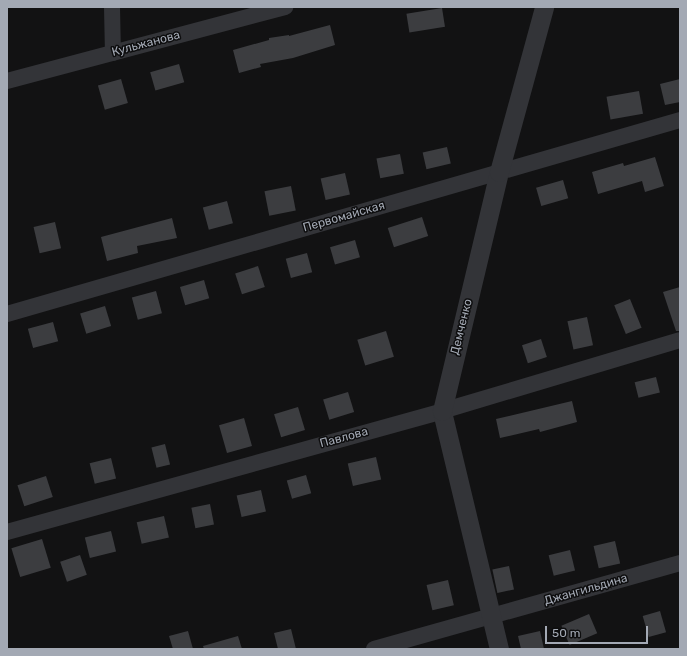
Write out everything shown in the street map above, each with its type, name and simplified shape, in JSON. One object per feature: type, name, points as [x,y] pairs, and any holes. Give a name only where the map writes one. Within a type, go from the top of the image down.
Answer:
[{"type":"street","points":[[112,7],[113,53]]},
{"type":"street","name":"Кульжанова","points":[[7,81],[285,7]]},
{"type":"street","name":"Демченко","points":[[499,649],[442,412],[499,172],[544,7]]},
{"type":"street","name":"Первомайская","points":[[7,314],[680,120]]},
{"type":"street","name":"Павлова","points":[[7,532],[442,412],[680,340]]},
{"type":"street","name":"Джангильдина","points":[[374,649],[680,563]]},
{"type":"building","points":[[442,8],[445,27],[409,32],[406,14]]},
{"type":"building","points":[[330,25],[335,45],[293,58],[260,64],[261,67],[239,73],[233,50],[269,40],[269,38],[289,36]]},
{"type":"building","points":[[179,64],[184,82],[155,91],[150,72]]},
{"type":"building","points":[[121,79],[128,103],[105,110],[98,86]]},
{"type":"building","points":[[680,79],[680,102],[665,105],[660,84]]},
{"type":"building","points":[[639,91],[643,114],[610,119],[607,97]]},
{"type":"building","points":[[447,147],[451,164],[426,169],[423,153]]},
{"type":"building","points":[[400,154],[404,174],[380,178],[376,159]]},
{"type":"building","points":[[655,157],[664,186],[645,192],[642,181],[598,194],[592,172],[623,163],[624,166]]},
{"type":"building","points":[[345,173],[350,194],[326,200],[321,179]]},
{"type":"building","points":[[563,180],[568,198],[541,206],[536,188]]},
{"type":"building","points":[[291,186],[296,211],[269,216],[264,191]]},
{"type":"building","points":[[227,201],[233,223],[209,230],[203,207]]},
{"type":"building","points":[[422,217],[428,236],[394,247],[388,228]]},
{"type":"building","points":[[172,218],[177,238],[137,246],[138,253],[107,261],[101,237]]},
{"type":"building","points":[[55,222],[61,248],[40,253],[34,227]]},
{"type":"building","points":[[355,240],[360,257],[335,264],[330,247]]},
{"type":"building","points":[[307,253],[312,272],[291,278],[286,259]]},
{"type":"building","points":[[258,266],[265,287],[242,294],[235,273]]},
{"type":"building","points":[[204,280],[209,298],[185,305],[180,287]]},
{"type":"building","points":[[680,287],[680,331],[676,331],[663,292]]},
{"type":"building","points":[[156,291],[162,313],[138,320],[132,297]]},
{"type":"building","points":[[630,299],[642,328],[626,334],[614,305]]},
{"type":"building","points":[[105,306],[111,326],[86,334],[80,314]]},
{"type":"building","points":[[587,317],[593,345],[573,350],[567,321]]},
{"type":"building","points":[[53,322],[58,341],[33,348],[28,329]]},
{"type":"building","points":[[386,331],[394,357],[365,366],[357,340]]},
{"type":"building","points":[[541,339],[547,357],[528,363],[522,345]]},
{"type":"building","points":[[656,377],[660,393],[639,398],[635,382]]},
{"type":"building","points":[[348,392],[354,412],[329,420],[323,400]]},
{"type":"building","points":[[572,401],[577,422],[540,432],[539,429],[500,438],[496,419]]},
{"type":"building","points":[[298,407],[305,430],[281,437],[274,414]]},
{"type":"building","points":[[244,418],[252,446],[227,453],[219,425]]},
{"type":"building","points":[[165,444],[170,464],[156,468],[151,447]]},
{"type":"building","points":[[376,457],[381,479],[353,486],[348,464]]},
{"type":"building","points":[[111,458],[116,478],[95,484],[90,463]]},
{"type":"building","points":[[306,475],[311,493],[292,499],[287,481]]},
{"type":"building","points":[[46,476],[53,497],[24,506],[17,485]]},
{"type":"building","points":[[261,490],[266,511],[242,517],[237,496]]},
{"type":"building","points":[[210,504],[214,525],[195,528],[191,508]]},
{"type":"building","points":[[164,516],[169,537],[142,544],[137,522]]},
{"type":"building","points":[[111,531],[116,551],[90,558],[85,538]]},
{"type":"building","points":[[42,539],[51,568],[20,577],[11,548]]},
{"type":"building","points":[[615,541],[620,563],[599,568],[594,546]]},
{"type":"building","points":[[570,550],[575,570],[554,576],[549,555]]},
{"type":"building","points":[[80,555],[87,575],[67,582],[60,562]]},
{"type":"building","points":[[509,566],[514,589],[497,593],[492,570]]},
{"type":"building","points":[[448,580],[454,605],[432,610],[427,585]]},
{"type":"building","points":[[660,611],[666,632],[649,637],[643,616]]},
{"type":"building","points":[[589,614],[597,633],[570,645],[561,626]]},
{"type":"building","points":[[291,629],[296,649],[278,649],[274,633]]},
{"type":"building","points":[[188,631],[193,649],[173,649],[169,636]]},
{"type":"building","points":[[540,631],[544,649],[521,649],[518,636]]},
{"type":"building","points":[[238,636],[242,649],[204,649],[203,646]]}]
